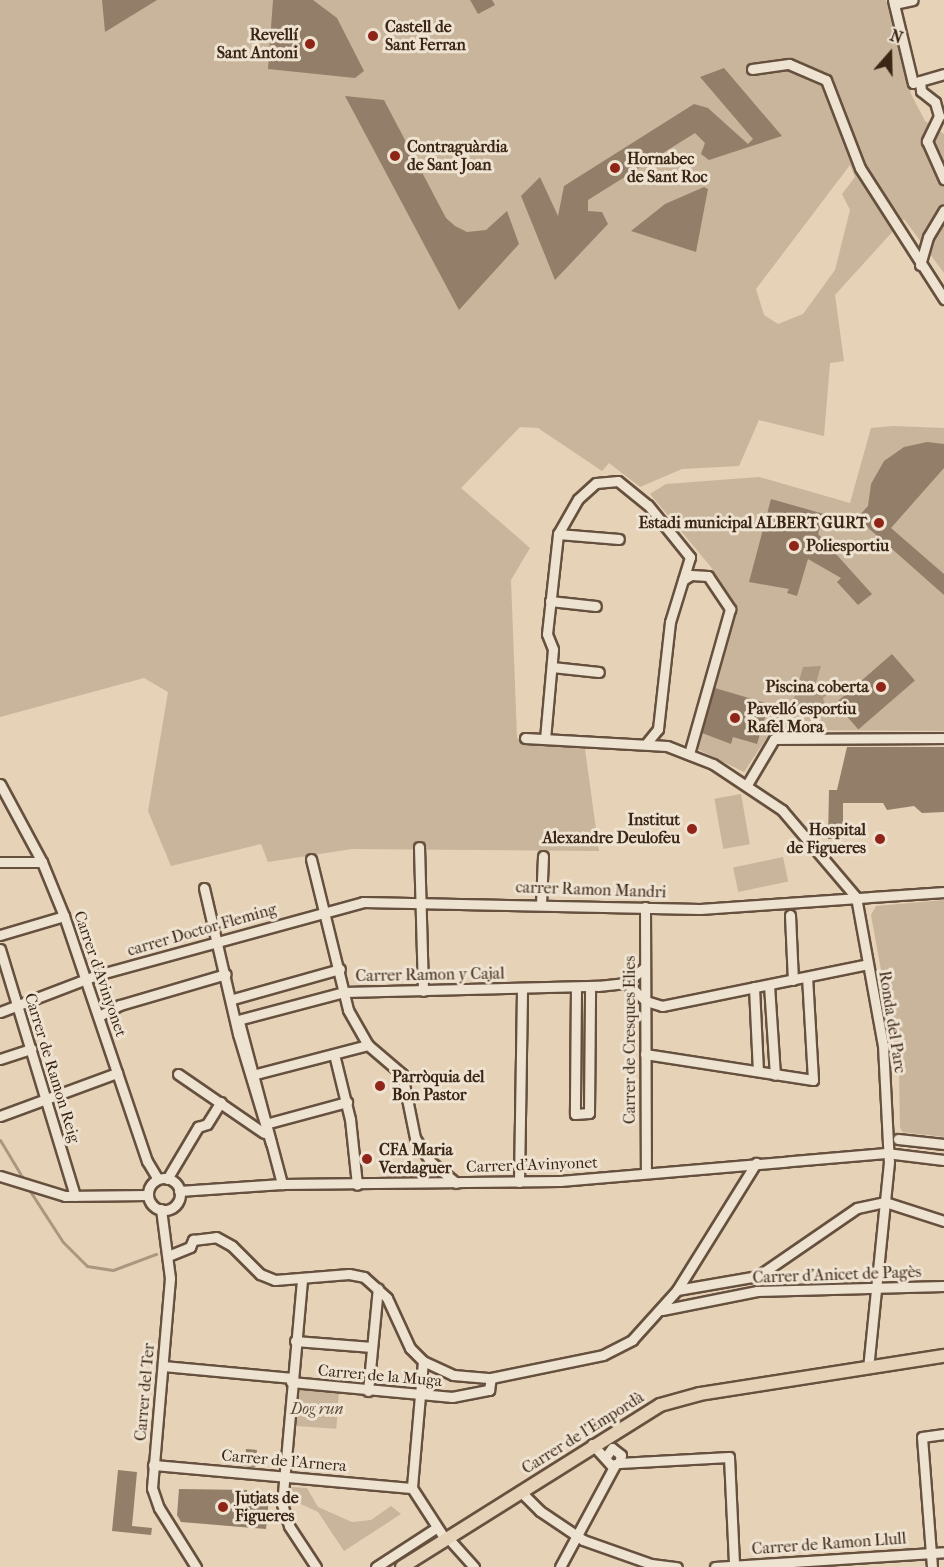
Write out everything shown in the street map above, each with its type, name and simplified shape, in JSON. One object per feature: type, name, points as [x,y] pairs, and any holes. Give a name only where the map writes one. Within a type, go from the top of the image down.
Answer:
[{"type":"main road","name":"Carrer de l'Empordà","points":[[402,1567],[592,1444],[675,1400],[944,1356]]},
{"type":"street","points":[[913,0],[894,2],[916,82],[921,91],[935,102],[939,116],[927,141],[944,179]]},
{"type":"street","points":[[752,69],[789,64],[826,80],[860,168],[920,265],[944,299]]},
{"type":"street","points":[[916,82],[944,74]]},
{"type":"street","points":[[920,265],[944,210]]},
{"type":"street","points":[[545,739],[554,649],[547,634],[558,534],[578,499],[596,483],[618,481],[648,505],[690,557],[670,622],[658,729],[646,744]]},
{"type":"street","points":[[558,534],[619,539]]},
{"type":"street","points":[[683,580],[691,575],[708,576],[730,609],[689,754]]},
{"type":"street","points":[[550,601],[596,606]]},
{"type":"street","points":[[552,667],[599,672]]},
{"type":"street","points":[[658,729],[667,746]]},
{"type":"street","points":[[525,738],[667,746],[689,754],[748,783],[782,810],[856,897]]},
{"type":"street","points":[[748,783],[774,739],[944,738]]},
{"type":"street","name":"Carrer d'Avinyonet","points":[[0,784],[42,862],[64,916],[117,1073],[162,1179]]},
{"type":"street","points":[[418,847],[423,991]]},
{"type":"street","points":[[541,904],[543,856]]},
{"type":"street","points":[[311,859],[326,910],[344,992],[368,1045],[402,1074],[415,1138],[430,1161],[456,1184]]},
{"type":"street","points":[[0,862],[42,862]]},
{"type":"street","points":[[204,888],[219,941],[264,1132],[271,1143]]},
{"type":"street","name":"carrer Ramon Mandri","points":[[326,910],[373,901],[739,907],[944,892]]},
{"type":"street","name":"Ronda del Parc","points":[[856,897],[883,1045],[886,1153],[885,1202],[868,1367]]},
{"type":"street","name":"Carrer de Cresques Elies","points":[[645,907],[646,1173]]},
{"type":"street","name":"carrer Doctor Fleming","points":[[0,1012],[86,979],[326,910]]},
{"type":"street","points":[[790,915],[793,980]]},
{"type":"street","points":[[0,935],[64,916]]},
{"type":"street","name":"Carrer de Ramon Reig","points":[[0,949],[75,1196]]},
{"type":"street","points":[[644,968],[626,983],[646,1001],[662,1006],[868,964]]},
{"type":"street","name":"Carrer Ramon y Cajal","points":[[233,999],[340,969]]},
{"type":"street","points":[[99,1016],[120,1005],[226,974]]},
{"type":"street","points":[[645,1054],[813,1080],[807,977]]},
{"type":"street","name":"Carrer Ramon y Cajal","points":[[238,1020],[344,992],[590,987],[626,983]]},
{"type":"street","points":[[769,985],[775,1075]]},
{"type":"street","points":[[576,987],[575,1114],[589,1113],[590,987]]},
{"type":"street","points":[[754,987],[758,1071]]},
{"type":"street","points":[[519,1182],[522,988]]},
{"type":"street","points":[[238,1020],[256,1074],[282,1184]]},
{"type":"street","points":[[256,1074],[368,1045]]},
{"type":"street","points":[[0,1059],[31,1049]]},
{"type":"street","points":[[334,1054],[347,1102],[357,1185]]},
{"type":"street","points":[[0,1116],[117,1073]]},
{"type":"street","points":[[178,1074],[264,1132]]},
{"type":"street","points":[[0,1176],[75,1196],[148,1195],[162,1179],[198,1127],[207,1124],[221,1102]]},
{"type":"street","points":[[269,1123],[347,1102]]},
{"type":"street","points":[[898,1139],[944,1144]]},
{"type":"street","name":"Carrer d'Avinyonet","points":[[179,1191],[282,1184],[519,1182],[886,1153],[944,1160]]},
{"type":"street","points":[[168,1256],[190,1247],[193,1240],[221,1238],[260,1274],[302,1280],[349,1274],[378,1288],[410,1348],[423,1361],[453,1375],[491,1378],[615,1351],[662,1311],[756,1163]]},
{"type":"street","points":[[148,1195],[160,1209],[175,1205],[179,1191],[162,1179]]},
{"type":"street","points":[[677,1290],[759,1276],[844,1214],[885,1202],[944,1221]]},
{"type":"street","name":"Carrer del Ter","points":[[160,1209],[168,1256],[163,1366],[153,1465],[156,1500],[196,1567]]},
{"type":"street","points":[[302,1280],[283,1475],[284,1515],[316,1567]]},
{"type":"street","name":"Carrer d'Anicet de Pagès","points":[[662,1311],[757,1292],[944,1286]]},
{"type":"street","points":[[368,1391],[378,1288]]},
{"type":"street","points":[[296,1341],[372,1347]]},
{"type":"street","points":[[423,1361],[412,1488],[436,1528],[474,1567]]},
{"type":"street","name":"Carrer de la Muga","points":[[163,1366],[420,1397],[452,1397],[489,1389],[491,1378]]},
{"type":"street","points":[[560,1567],[615,1463],[616,1449],[610,1433]]},
{"type":"street","points":[[932,1567],[922,1437],[944,1434]]},
{"type":"street","points":[[592,1444],[615,1463],[729,1457],[734,1565]]},
{"type":"street","points":[[615,1463],[608,1450],[616,1449]]},
{"type":"street","name":"Carrer de l'Arnera","points":[[153,1465],[412,1488]]},
{"type":"street","points":[[520,1491],[576,1536],[619,1554],[677,1567]]},
{"type":"street","points":[[376,1567],[436,1528]]},
{"type":"street","name":"Carrer de Ramon Llull","points":[[715,1567],[808,1564],[944,1552]]},
{"type":"green space","points":[[0,0],[886,0],[911,94],[925,121],[944,134],[944,273],[904,219],[835,295],[844,361],[830,363],[824,436],[759,420],[739,466],[682,469],[640,487],[609,463],[602,471],[538,428],[520,427],[461,488],[530,548],[511,580],[517,738],[585,749],[599,851],[352,849],[268,862],[261,844],[171,866],[148,811],[168,692],[144,678],[0,717]],"holes":[[[850,165],[855,177],[842,194],[850,210],[835,270],[803,314],[778,324],[764,315],[756,289]]]},
{"type":"green space","points":[[893,426],[944,428],[944,731],[772,730],[744,772],[697,749],[737,608],[711,567],[650,494],[666,484],[759,477],[850,503],[871,428]]},
{"type":"green space","points":[[741,794],[750,844],[723,849],[714,799]]},
{"type":"green space","points":[[783,857],[788,881],[738,892],[733,868]]},
{"type":"green space","points":[[944,900],[944,1137],[902,1132],[900,1127],[899,1069],[871,915],[876,906]]},
{"type":"green space","name":"Dog run","points":[[299,1389],[339,1392],[336,1429],[296,1426]]},
{"type":"green space","points":[[291,1487],[307,1488],[318,1507],[352,1522],[371,1520],[391,1506],[401,1514],[344,1551],[318,1512],[290,1499]]},
{"type":"shaded area","points":[[821,666],[815,686],[821,682],[834,689],[823,698],[826,709],[791,709],[803,667]]},
{"type":"building","points":[[102,0],[157,0],[105,32]]},
{"type":"building","name":"Revellí Sant Antoni","points":[[273,0],[313,0],[337,18],[364,71],[355,78],[268,69]]},
{"type":"building","points":[[470,0],[492,0],[495,5],[478,14]]},
{"type":"building","name":"Hornabec de Sant Roc","points":[[724,68],[782,136],[709,160],[701,154],[705,143],[695,133],[588,200],[588,211],[602,212],[608,224],[555,280],[521,196],[540,177],[558,216],[564,186],[694,104],[708,108],[748,144],[753,139],[700,77]]},
{"type":"building","name":"Contraguàrdia de Sant Joan","points":[[345,96],[384,100],[446,218],[455,226],[467,232],[486,230],[507,211],[519,244],[459,310]]},
{"type":"building","points":[[704,187],[708,189],[696,252],[631,231],[665,204]]},
{"type":"building","name":"Estadi municipal ALBERT GURT","points":[[927,442],[944,444],[944,468],[891,528],[944,574],[944,595],[857,518],[868,506],[871,484],[884,461],[904,447]]},
{"type":"building","name":"Poliesportiu","points":[[771,499],[824,514],[818,534],[872,594],[858,605],[837,582],[841,578],[808,559],[797,596],[787,593],[789,589],[749,582]]},
{"type":"building","name":"Piscina coberta","points":[[892,654],[915,680],[858,730],[835,703]]},
{"type":"building","name":"Pavelló esportiu Rafel Mora","points":[[715,688],[769,704],[757,744],[733,737],[731,744],[702,733]]},
{"type":"building","name":"Hospital de Figueres","points":[[847,747],[944,747],[944,812],[922,813],[914,806],[887,810],[883,803],[843,803],[843,839],[828,839],[829,790],[837,790]]},
{"type":"building","points":[[246,1449],[257,1450],[255,1467],[245,1466]]},
{"type":"building","points":[[118,1470],[137,1472],[132,1526],[152,1528],[151,1535],[112,1531]]},
{"type":"building","name":"Jutjats de Figueres","points":[[179,1489],[247,1490],[247,1494],[269,1497],[266,1529],[181,1522],[177,1515]]},
{"type":"waterway","points":[[0,1140],[24,1180]]},
{"type":"waterway","points":[[28,1188],[63,1242],[87,1266],[113,1270],[156,1254]]},
{"type":"place","name":"Castell de Sant Ferran","points":[[373,36]]},
{"type":"place","name":"Revellí Sant Antoni","points":[[310,44]]},
{"type":"place","name":"Contraguàrdia de Sant Joan","points":[[395,156]]},
{"type":"place","name":"Hornabec de Sant Roc","points":[[615,168]]},
{"type":"place","name":"Estadi municipal ALBERT GURT","points":[[879,523]]},
{"type":"place","name":"Poliesportiu","points":[[794,546]]},
{"type":"place","name":"Piscina coberta","points":[[881,687]]},
{"type":"place","name":"Pavelló esportiu Rafel Mora","points":[[735,718]]},
{"type":"place","name":"Institut Alexandre Deulofeu","points":[[692,829]]},
{"type":"place","name":"Hospital de Figueres","points":[[880,839]]},
{"type":"place","name":"Parròquia del Bon Pastor","points":[[380,1086]]},
{"type":"place","name":"CFA Maria Verdaguer","points":[[367,1159]]},
{"type":"place","name":"Jutjats de Figueres","points":[[223,1507]]}]
